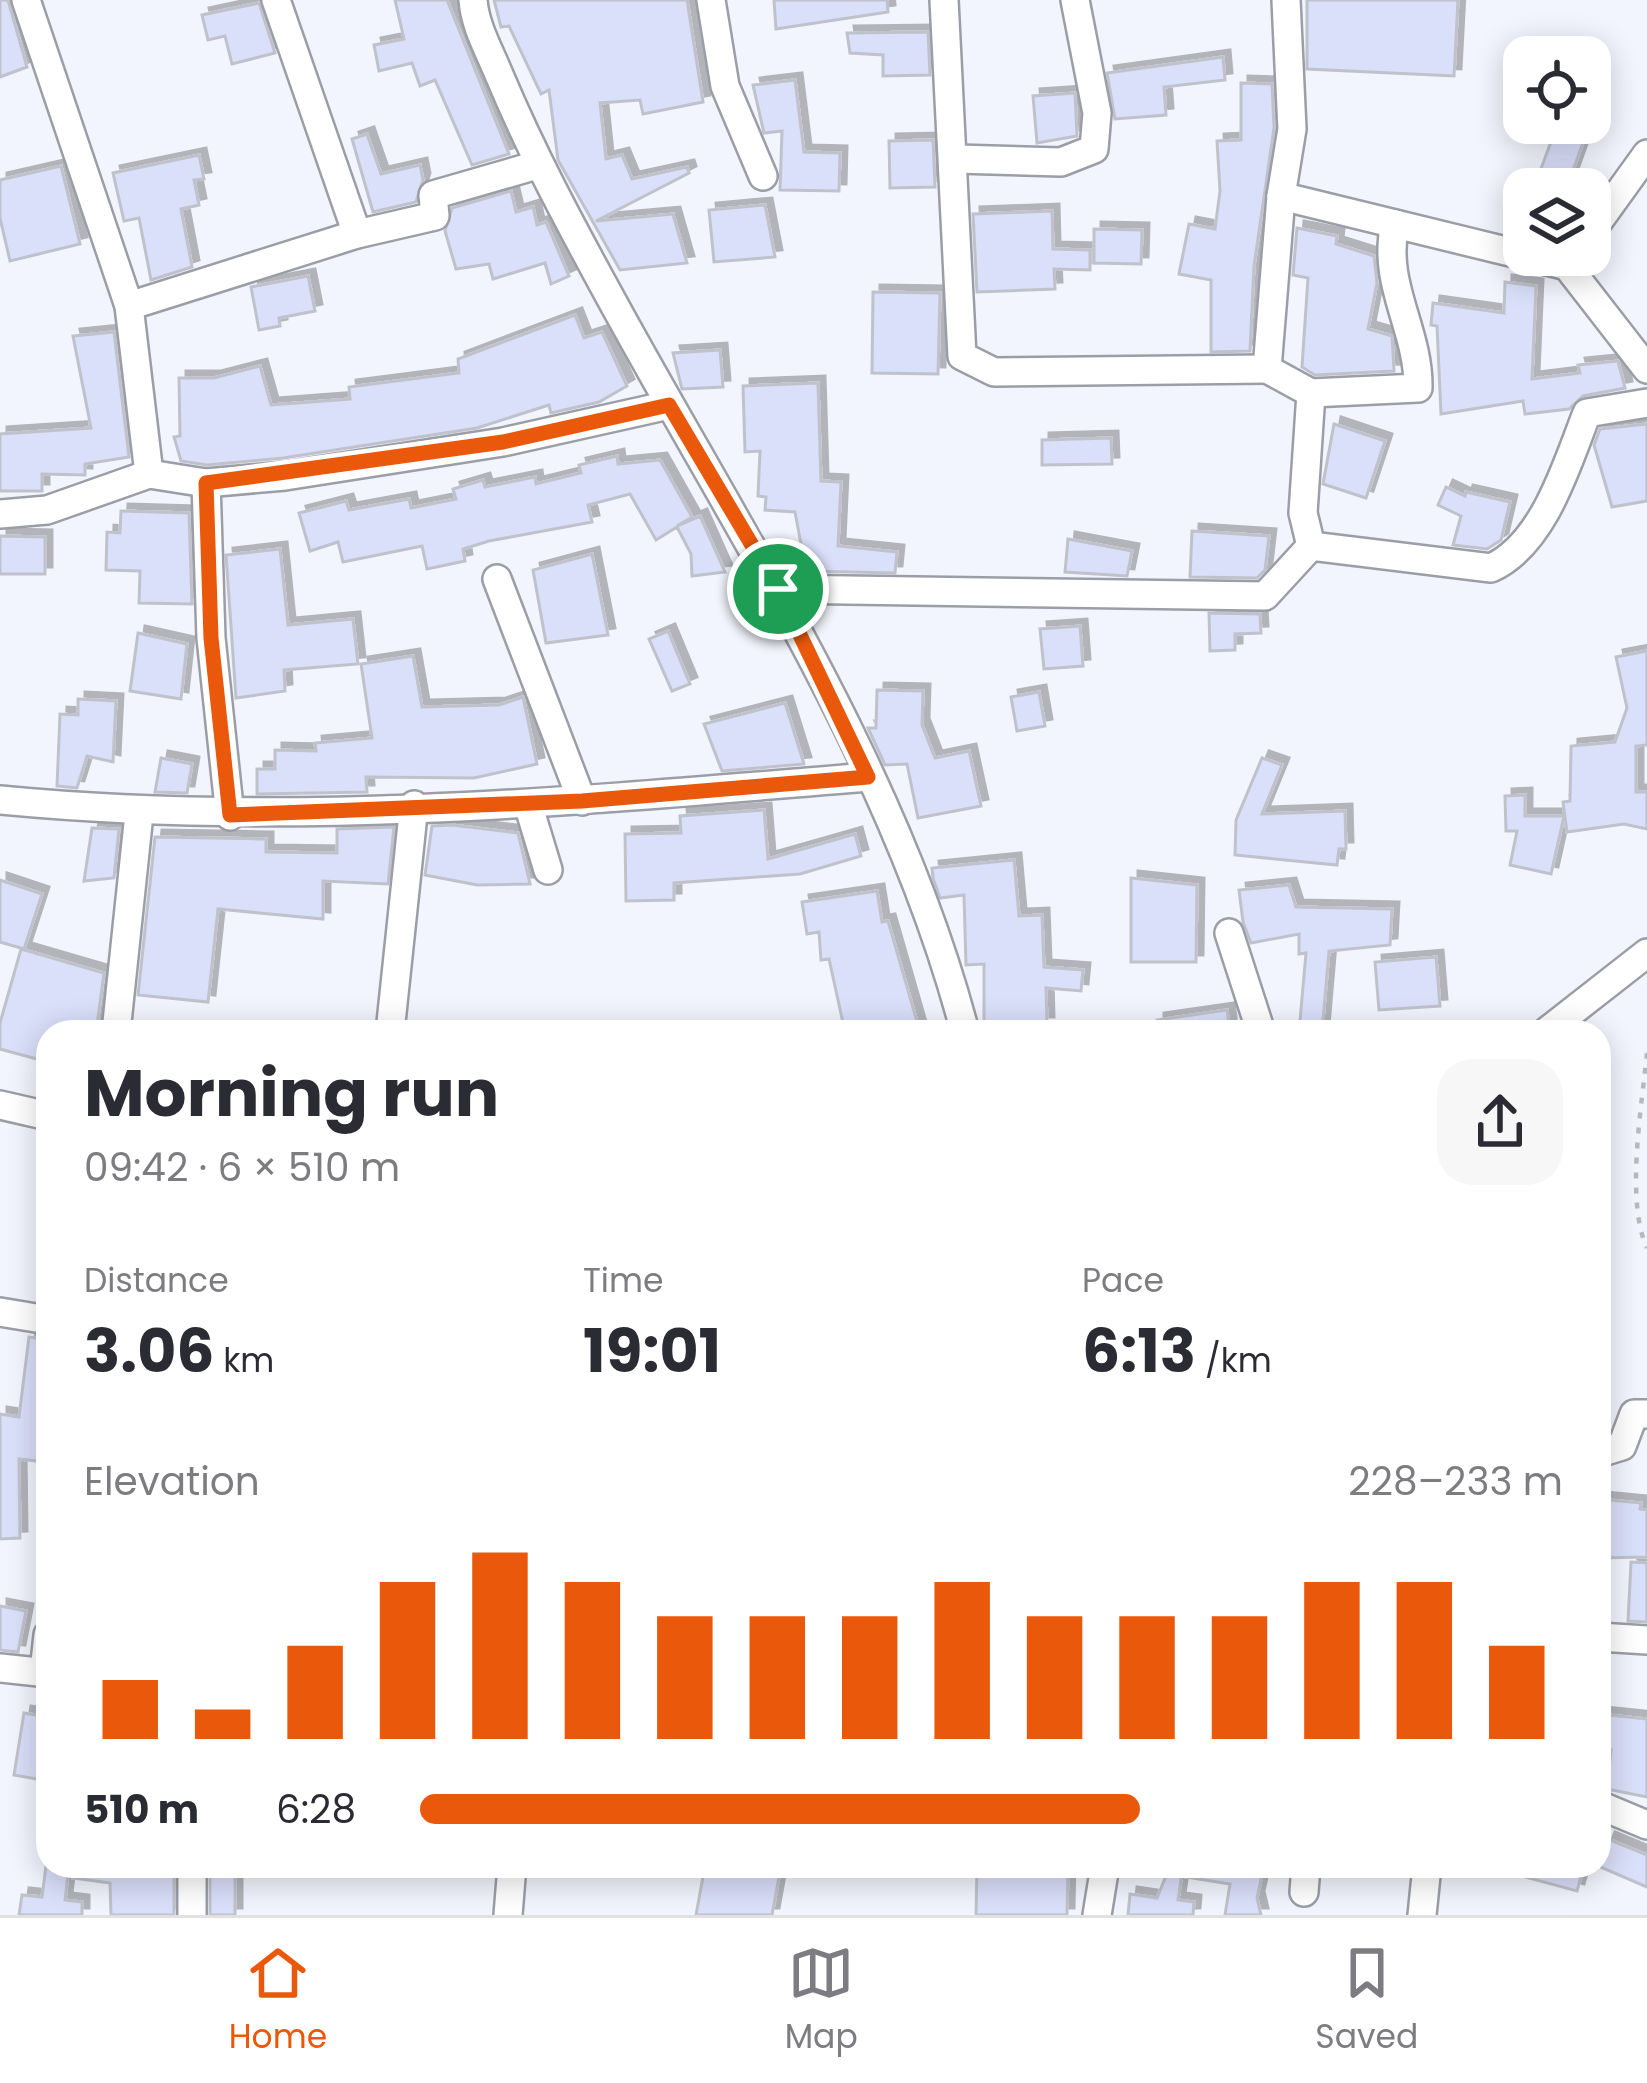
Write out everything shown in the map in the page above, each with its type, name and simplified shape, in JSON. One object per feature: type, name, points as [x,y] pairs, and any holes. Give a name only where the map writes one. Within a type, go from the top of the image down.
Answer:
[{"type":"street","points":[[26,0],[129,306],[149,474]]},
{"type":"street","points":[[276,0],[357,234]]},
{"type":"street","points":[[473,0],[537,164],[669,405],[778,589],[944,950],[962,1020]]},
{"type":"street","points":[[711,0],[725,86],[763,176]]},
{"type":"street","points":[[944,0],[956,159],[962,356],[994,372],[1267,369],[1311,393],[1418,388],[1419,352],[1388,256],[1395,224]]},
{"type":"street","points":[[956,159],[1061,162],[1094,149],[1097,113],[1075,0]]},
{"type":"street","points":[[1267,369],[1281,196],[1292,129],[1286,0]]},
{"type":"street","points":[[1611,204],[1647,154]]},
{"type":"street","points":[[129,306],[357,234],[436,216],[433,195],[537,164]]},
{"type":"street","points":[[1281,196],[1503,246]]},
{"type":"street","points":[[1582,276],[1647,370]]},
{"type":"street","points":[[1311,393],[1304,513],[1311,546]]},
{"type":"street","points":[[1311,546],[1491,568],[1510,559],[1558,486],[1586,413],[1647,403]]},
{"type":"street","points":[[0,514],[47,511],[149,474],[206,483],[503,442],[669,405]]},
{"type":"street","points":[[206,483],[211,638],[230,815]]},
{"type":"street","points":[[778,589],[1265,596],[1311,546]]},
{"type":"street","points":[[497,579],[582,801]]},
{"type":"street","points":[[0,800],[139,814],[230,815],[582,801],[868,777]]},
{"type":"street","points":[[528,804],[548,870]]},
{"type":"street","points":[[391,1020],[414,805]]},
{"type":"street","points":[[117,1020],[139,814]]},
{"type":"street","points":[[1229,933],[1257,1020]]},
{"type":"street","points":[[1561,1020],[1647,953]]},
{"type":"street","points":[[0,1105],[36,1113]]},
{"type":"street","points":[[0,1312],[36,1318]]},
{"type":"street","points":[[1611,1449],[1622,1446],[1634,1414],[1647,1414]]},
{"type":"street","points":[[1611,1637],[1647,1640]]},
{"type":"street","points":[[0,1668],[36,1671]]},
{"type":"street","points":[[1611,1809],[1647,1825]]},
{"type":"street","points":[[192,1878],[192,1915]]},
{"type":"street","points":[[508,1915],[511,1878]]},
{"type":"street","points":[[1097,1915],[1103,1878]]},
{"type":"street","points":[[1422,1915],[1426,1878]]},
{"type":"path","points":[[1647,1053],[1637,1106],[1636,1225],[1647,1248]]},
{"type":"building","points":[[0,0],[8,0],[27,67],[0,77]]},
{"type":"building","points":[[395,0],[447,0],[509,154],[472,165],[435,80],[420,86],[412,63],[379,71],[374,45],[404,39]]},
{"type":"building","points":[[494,0],[687,0],[703,102],[643,114],[640,100],[600,103],[606,159],[622,155],[632,179],[687,167],[689,173],[596,221],[673,214],[687,263],[620,270],[558,160],[549,90],[541,94],[509,26],[501,27]]},
{"type":"building","points":[[774,0],[887,0],[888,12],[776,29]]},
{"type":"building","points":[[1307,0],[1458,0],[1454,76],[1307,69]]},
{"type":"building","points":[[259,3],[275,53],[232,64],[225,36],[208,40],[202,15]]},
{"type":"building","points":[[928,32],[930,75],[883,76],[883,55],[850,53],[847,33]]},
{"type":"building","points":[[1223,57],[1225,80],[1164,87],[1166,115],[1115,119],[1107,73]]},
{"type":"building","points":[[795,80],[804,152],[840,153],[839,191],[780,190],[782,131],[764,133],[753,85]]},
{"type":"building","points":[[1241,83],[1272,84],[1274,128],[1254,266],[1250,351],[1211,352],[1211,280],[1179,274],[1189,224],[1215,229],[1220,191],[1217,141],[1241,140]]},
{"type":"building","points":[[1075,93],[1077,136],[1037,143],[1033,96]]},
{"type":"building","points":[[367,134],[381,174],[420,165],[423,180],[416,202],[373,212],[352,139]]},
{"type":"building","points":[[933,140],[935,187],[890,188],[889,141]]},
{"type":"building","points":[[1550,144],[1582,144],[1574,168],[1541,168]]},
{"type":"building","points":[[199,155],[204,179],[194,180],[199,205],[181,209],[192,267],[151,280],[139,218],[124,221],[113,173]]},
{"type":"building","points":[[61,166],[80,244],[10,261],[0,218],[0,180]]},
{"type":"building","points":[[511,191],[516,212],[533,207],[537,225],[546,222],[569,276],[551,284],[545,263],[493,279],[489,264],[456,269],[445,231],[452,208]]},
{"type":"building","points":[[765,205],[775,257],[714,262],[709,210]]},
{"type":"building","points":[[1052,211],[1053,249],[1090,250],[1090,270],[1054,269],[1055,289],[977,292],[973,214]]},
{"type":"building","points":[[1297,228],[1337,236],[1336,244],[1374,256],[1377,283],[1368,329],[1392,336],[1394,371],[1315,375],[1302,367],[1308,278],[1293,275]]},
{"type":"building","points":[[1094,229],[1142,230],[1141,264],[1094,263]]},
{"type":"building","points":[[308,276],[315,311],[279,318],[280,326],[259,330],[251,287]]},
{"type":"building","points":[[1505,282],[1536,286],[1532,379],[1580,373],[1578,365],[1618,361],[1625,388],[1583,396],[1569,409],[1525,414],[1523,401],[1441,414],[1433,303],[1504,313]]},
{"type":"building","points":[[873,292],[940,293],[938,374],[872,373]]},
{"type":"building","points":[[575,315],[584,338],[602,332],[627,386],[599,402],[551,413],[549,405],[477,428],[283,458],[207,465],[181,461],[174,437],[180,436],[179,378],[214,378],[260,366],[271,405],[350,399],[349,387],[459,373],[458,359]]},
{"type":"building","points":[[114,332],[129,457],[85,464],[85,475],[42,474],[42,491],[0,491],[0,434],[91,428],[73,336]]},
{"type":"building","points":[[720,350],[723,387],[682,389],[673,353]]},
{"type":"building","points":[[818,383],[821,481],[841,482],[838,546],[897,552],[895,573],[806,571],[795,512],[765,510],[766,497],[758,496],[760,451],[745,452],[743,386]]},
{"type":"building","points":[[1334,424],[1385,441],[1366,498],[1323,484]]},
{"type":"building","points":[[1647,424],[1647,501],[1612,507],[1594,445],[1600,429]]},
{"type":"building","points":[[1111,438],[1112,464],[1042,465],[1042,440]]},
{"type":"building","points":[[617,456],[618,464],[660,460],[692,517],[677,526],[700,516],[725,572],[692,576],[691,554],[677,527],[656,540],[630,494],[588,505],[592,522],[489,541],[463,549],[465,561],[427,569],[422,546],[343,562],[338,542],[310,551],[299,513],[346,501],[349,510],[409,499],[411,508],[456,499],[453,489],[483,480],[485,487],[535,477],[536,484],[581,473],[579,465]]},
{"type":"building","points":[[1446,487],[1465,496],[1466,492],[1510,502],[1501,540],[1487,549],[1453,545],[1461,516],[1438,505]]},
{"type":"building","points":[[121,511],[189,513],[192,604],[139,603],[140,571],[106,570],[107,532],[120,533]]},
{"type":"building","points":[[1192,531],[1269,536],[1265,570],[1257,578],[1190,577]]},
{"type":"building","points":[[0,536],[45,537],[45,574],[0,574]]},
{"type":"building","points":[[1068,539],[1132,551],[1127,576],[1065,572]]},
{"type":"building","points":[[280,549],[288,625],[353,619],[358,664],[284,670],[285,691],[236,698],[226,555]]},
{"type":"building","points":[[592,554],[608,635],[546,643],[533,570]]},
{"type":"building","points":[[1209,613],[1260,614],[1261,633],[1235,634],[1235,650],[1210,651]]},
{"type":"building","points":[[1080,626],[1083,666],[1044,669],[1040,629]]},
{"type":"building","points":[[668,631],[690,684],[672,691],[649,639]]},
{"type":"building","points":[[138,633],[187,644],[181,699],[130,691]]},
{"type":"building","points":[[1647,651],[1647,745],[1636,746],[1636,792],[1647,792],[1647,829],[1624,824],[1567,832],[1563,802],[1570,801],[1571,746],[1615,742],[1627,708],[1616,657]]},
{"type":"building","points":[[413,656],[422,707],[499,705],[523,697],[537,764],[474,778],[366,777],[367,792],[257,794],[257,769],[275,769],[275,750],[316,751],[315,743],[372,738],[361,664]]},
{"type":"building","points":[[877,690],[923,691],[922,725],[935,758],[969,751],[981,806],[918,818],[907,764],[885,765],[868,728],[876,728]]},
{"type":"building","points":[[1039,692],[1045,726],[1017,731],[1011,697]]},
{"type":"building","points":[[78,699],[116,701],[113,762],[87,756],[77,788],[57,786],[60,714],[78,715]]},
{"type":"building","points":[[785,703],[804,764],[722,771],[704,724]]},
{"type":"building","points":[[161,758],[192,764],[187,793],[155,792]]},
{"type":"building","points":[[1262,758],[1282,765],[1262,814],[1345,811],[1346,849],[1339,849],[1337,865],[1235,855],[1236,820]]},
{"type":"building","points":[[1525,795],[1525,816],[1564,816],[1551,874],[1510,865],[1517,831],[1506,831],[1505,796]]},
{"type":"building","points":[[764,810],[768,859],[855,834],[861,856],[800,874],[674,883],[674,900],[626,901],[625,834],[681,833],[680,816]]},
{"type":"building","points":[[432,826],[518,833],[530,884],[477,885],[425,875]]},
{"type":"building","points":[[394,827],[388,884],[323,881],[323,919],[218,909],[208,1002],[138,995],[155,837],[266,839],[266,852],[337,853],[337,829]]},
{"type":"building","points":[[92,828],[119,829],[114,878],[84,881]]},
{"type":"building","points":[[1014,860],[1019,916],[1042,915],[1044,967],[1083,970],[1081,991],[1046,988],[1047,1020],[984,1020],[984,964],[966,965],[964,895],[940,898],[932,868]]},
{"type":"building","points":[[1131,878],[1197,885],[1196,962],[1131,962]]},
{"type":"building","points":[[0,880],[42,894],[24,949],[0,942]]},
{"type":"building","points":[[1289,885],[1296,907],[1392,909],[1390,945],[1329,951],[1323,1020],[1300,1020],[1306,953],[1299,954],[1299,934],[1251,943],[1239,890]]},
{"type":"building","points":[[877,891],[882,922],[888,921],[917,1020],[842,1020],[829,959],[821,960],[819,932],[807,934],[802,902]]},
{"type":"building","points":[[21,949],[104,973],[98,1020],[36,1020],[36,1059],[0,1049],[0,1023]]},
{"type":"building","points":[[1436,957],[1440,1006],[1379,1010],[1375,962]]},
{"type":"building","points":[[1227,1010],[1228,1020],[1157,1020]]},
{"type":"building","points":[[29,1337],[36,1338],[36,1461],[19,1459],[20,1538],[0,1539],[0,1414],[19,1417]]},
{"type":"building","points":[[1611,1500],[1641,1503],[1640,1509],[1647,1510],[1647,1557],[1611,1558]]},
{"type":"building","points":[[1631,1562],[1647,1563],[1647,1622],[1628,1621]]},
{"type":"building","points":[[0,1606],[26,1611],[18,1652],[0,1650]]},
{"type":"building","points":[[24,1713],[36,1715],[36,1779],[14,1775]]},
{"type":"building","points":[[1611,1715],[1647,1719],[1647,1797],[1611,1790]]},
{"type":"building","points":[[1611,1840],[1647,1855],[1647,1887],[1611,1872]]},
{"type":"building","points":[[44,1878],[68,1878],[65,1900],[82,1902],[82,1915],[19,1915],[22,1895],[42,1897]]},
{"type":"building","points":[[73,1878],[174,1878],[174,1915],[111,1915],[110,1883]]},
{"type":"building","points":[[210,1878],[235,1878],[235,1915],[210,1915]]},
{"type":"building","points":[[703,1878],[779,1878],[772,1915],[696,1915]]},
{"type":"building","points":[[977,1878],[1068,1878],[1067,1915],[976,1915]]},
{"type":"building","points":[[1165,1878],[1181,1878],[1178,1900],[1194,1902],[1193,1915],[1128,1915],[1130,1894],[1157,1898]]},
{"type":"building","points":[[1192,1878],[1261,1878],[1257,1898],[1261,1915],[1225,1915],[1230,1884]]},
{"type":"building","points":[[1529,1878],[1581,1878],[1577,1891]]},
{"type":"route","points":[[669,405],[778,589],[868,777],[582,801],[230,815],[211,638],[206,483],[285,476],[503,442],[669,405]]}]
